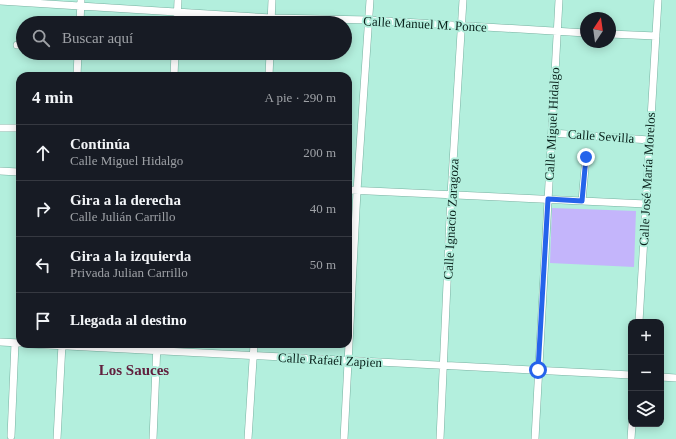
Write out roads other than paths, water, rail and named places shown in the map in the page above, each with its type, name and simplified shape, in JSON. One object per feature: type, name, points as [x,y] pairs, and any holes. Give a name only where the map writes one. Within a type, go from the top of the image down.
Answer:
[{"type":"street","points":[[177,16],[178,0]]},
{"type":"street","points":[[271,16],[272,0]]},
{"type":"street","points":[[352,297],[357,191],[370,0]]},
{"type":"street","name":"Calle Ignacio Zaragoza","points":[[440,439],[452,195],[464,0]]},
{"type":"street","name":"Calle Miguel Hidalgo","points":[[535,439],[559,0]]},
{"type":"street","name":"Calle José María Morelos","points":[[638,319],[658,0]]},
{"type":"street","name":"Calle Manuel M. Ponce","points":[[0,1],[81,3],[219,16]]},
{"type":"street","points":[[80,16],[81,3]]},
{"type":"street","name":"Calle Manuel M. Ponce","points":[[352,20],[580,32]]},
{"type":"street","points":[[616,34],[656,36]]},
{"type":"street","points":[[77,72],[78,60]]},
{"type":"street","points":[[174,72],[175,60]]},
{"type":"street","points":[[268,72],[269,60]]},
{"type":"street","points":[[0,128],[16,128]]},
{"type":"street","name":"Calle Sevilla","points":[[552,132],[650,140]]},
{"type":"street","points":[[582,201],[586,157]]},
{"type":"street","points":[[0,171],[16,172]]},
{"type":"street","points":[[352,190],[646,204]]},
{"type":"street","points":[[0,341],[16,343]]},
{"type":"street","points":[[11,436],[18,348]]},
{"type":"street","points":[[57,439],[62,348]]},
{"type":"street","name":"Calle Rafaél Zapien","points":[[103,348],[157,352],[628,375]]},
{"type":"street","points":[[153,439],[158,348]]},
{"type":"street","points":[[248,439],[254,348]]},
{"type":"street","points":[[344,439],[350,348]]},
{"type":"street","points":[[664,377],[676,378]]},
{"type":"street","points":[[631,439],[632,427]]},
{"type":"district","name":"Los Sauces","points":[[134,370]]}]
